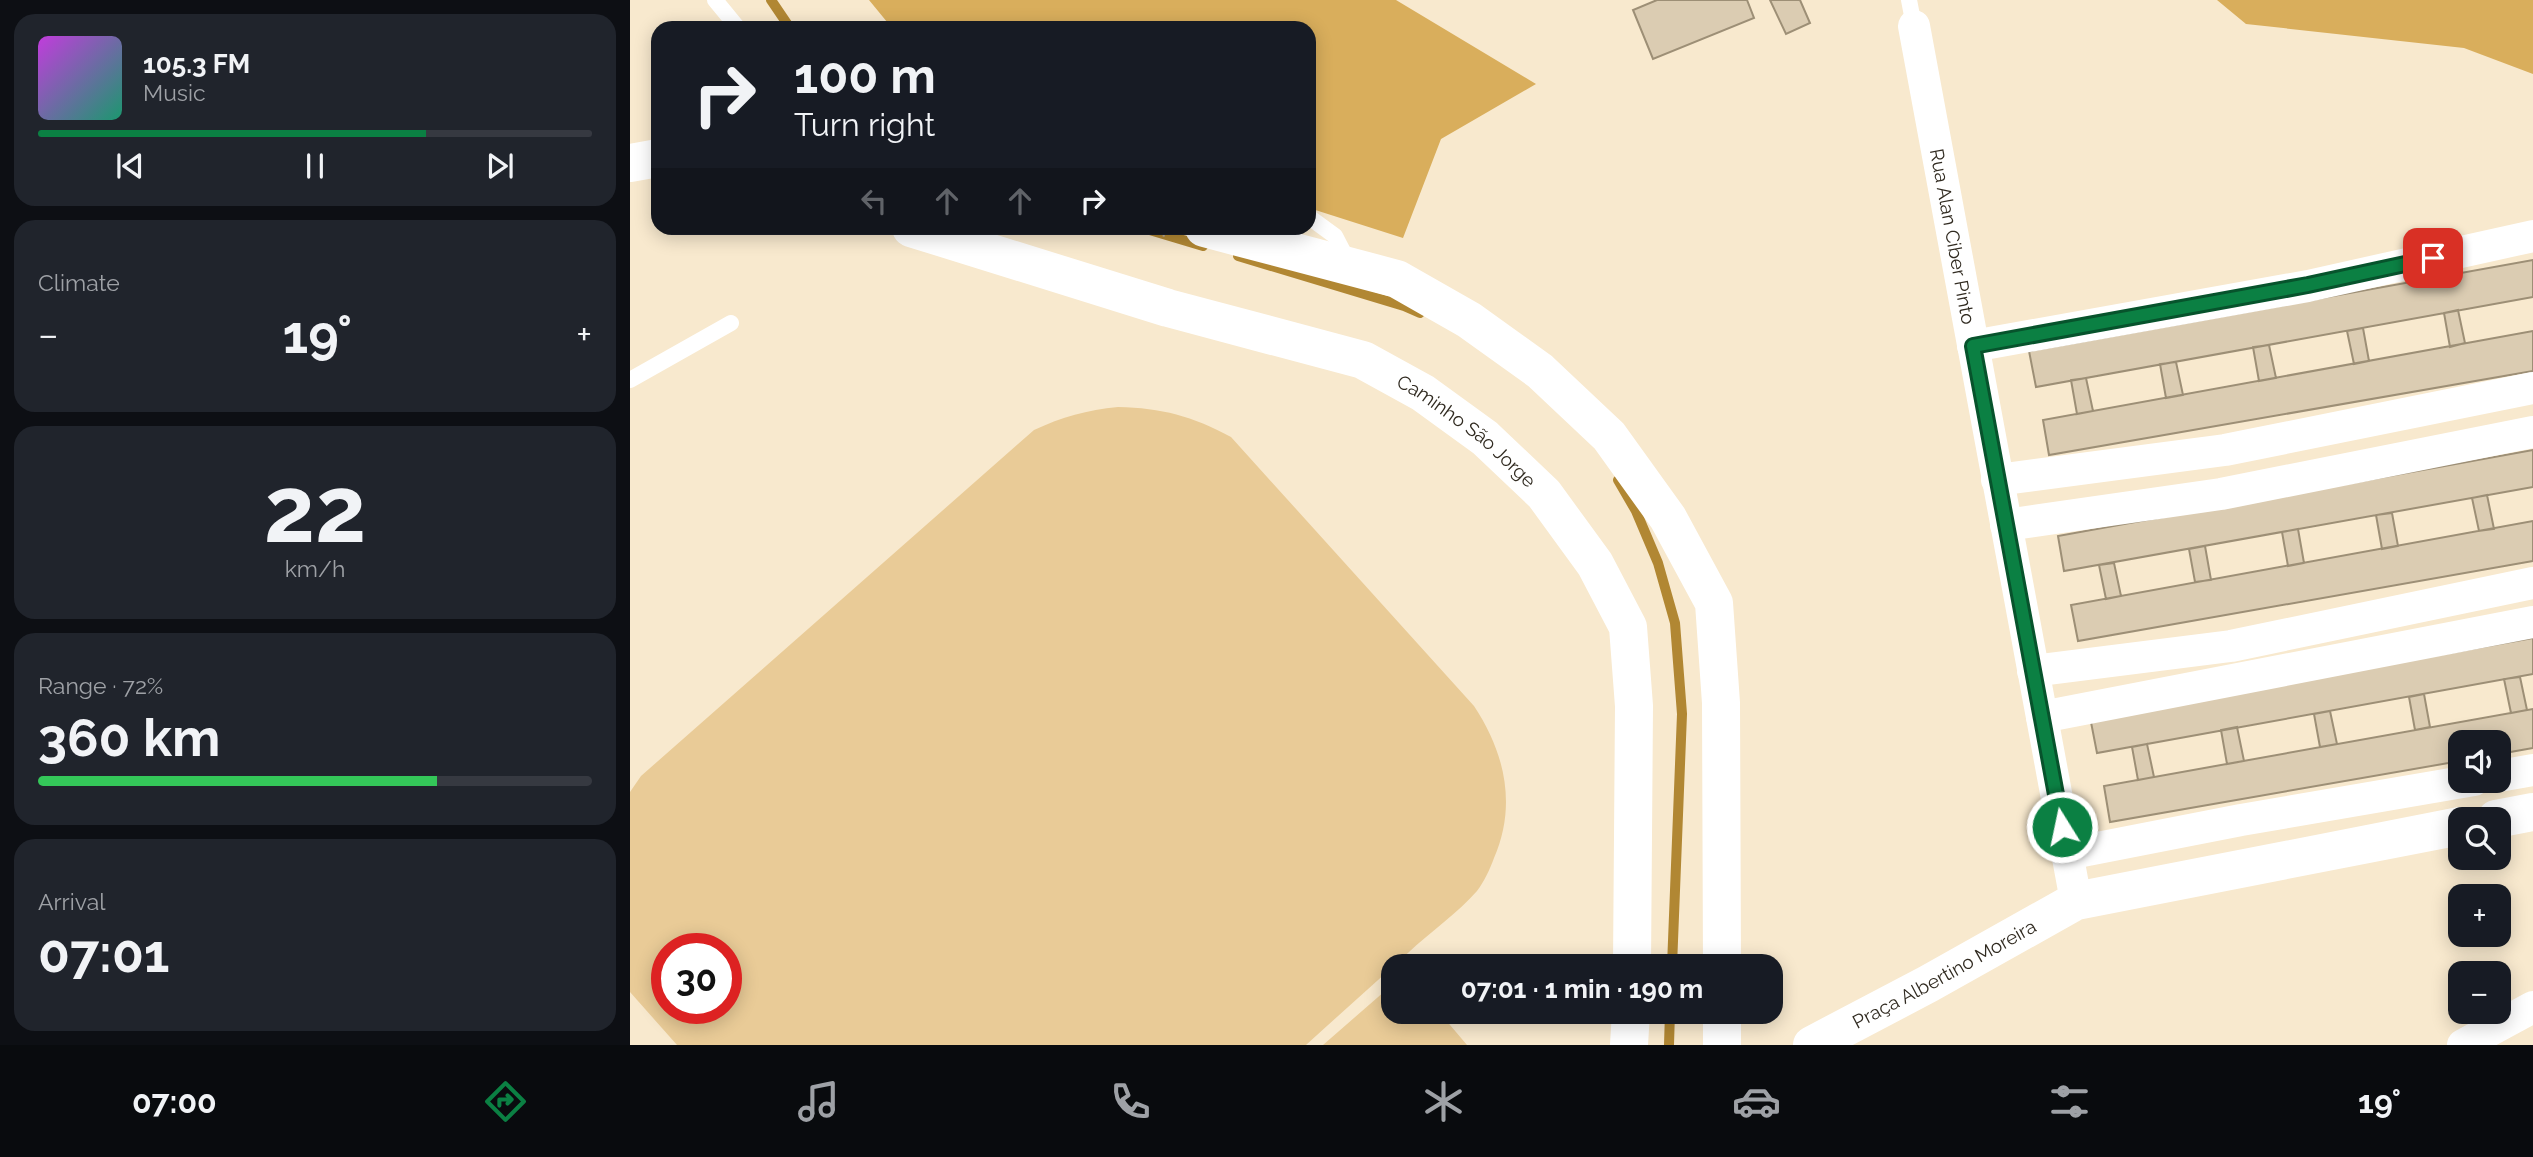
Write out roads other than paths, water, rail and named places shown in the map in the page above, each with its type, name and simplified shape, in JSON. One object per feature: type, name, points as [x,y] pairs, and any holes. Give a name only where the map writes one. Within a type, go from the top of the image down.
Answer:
[{"type":"street","name":"Rua Alan Ciber Pinto","points":[[1911,13],[2076,901]]},
{"type":"street","points":[[630,163],[651,160]]},
{"type":"street","name":"Caminho São Jorge","points":[[933,235],[1168,308],[1363,360],[1423,393],[1485,438],[1544,494],[1595,564],[1628,627],[1634,706],[1632,954]]},
{"type":"street","points":[[1231,235],[1396,279],[1469,320],[1540,371],[1609,436],[1668,518],[1714,603],[1721,704],[1722,954]]},
{"type":"street","points":[[1973,346],[2308,285],[2533,236]]},
{"type":"street","points":[[1997,480],[2225,450],[2533,388]]},
{"type":"street","points":[[2006,525],[2221,494],[2533,432]]},
{"type":"street","points":[[2033,671],[2231,646],[2533,583]]},
{"type":"street","points":[[2042,717],[2533,622]]},
{"type":"street","points":[[2511,774],[2533,770]]},
{"type":"street","points":[[2067,854],[2241,820],[2448,784]]},
{"type":"street","points":[[2511,816],[2533,812]]},
{"type":"street","name":"Praça Albertino Moreira","points":[[1812,1045],[2076,901],[2448,828]]},
{"type":"street","points":[[2463,1045],[2533,1007]]},
{"type":"street","points":[[1629,1045],[1631,1024]]},
{"type":"street","points":[[1722,1024],[1722,1045]]},
{"type":"lane","points":[[715,0],[732,21]]},
{"type":"lane","points":[[1316,222],[1335,236],[1350,266]]},
{"type":"lane","points":[[630,380],[731,323]]},
{"type":"waterway","points":[[771,0],[785,21]]},
{"type":"waterway","points":[[1166,235],[1203,246]]},
{"type":"waterway","points":[[1238,256],[1420,313]]},
{"type":"waterway","points":[[1618,480],[1636,511],[1658,563],[1675,623],[1682,714],[1672,954]]},
{"type":"waterway","points":[[1669,1045],[1670,1024]]}]
